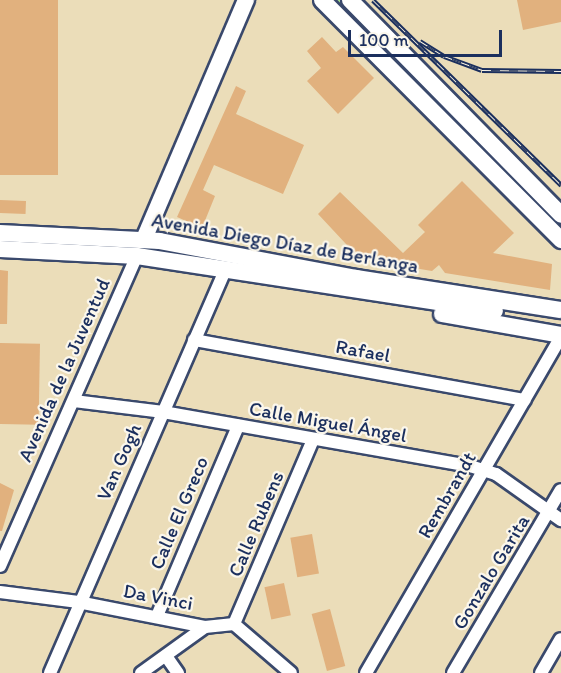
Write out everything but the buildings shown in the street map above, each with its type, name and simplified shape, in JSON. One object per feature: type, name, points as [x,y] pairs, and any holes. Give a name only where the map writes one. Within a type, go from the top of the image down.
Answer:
[{"type":"street","points":[[144,239],[246,0]]},
{"type":"street","points":[[322,0],[561,240]]},
{"type":"street","points":[[350,0],[561,215]]},
{"type":"street","points":[[423,74],[474,119],[561,203]]},
{"type":"street","name":"Avenida Diego Díaz de Berlanga","points":[[0,233],[144,239],[283,272],[561,321]]},
{"type":"street","name":"Avenida Diego Díaz de Berlanga","points":[[0,249],[137,256],[226,268],[283,272]]},
{"type":"street","name":"Avenida de la Juventud","points":[[0,566],[137,256]]},
{"type":"street","points":[[283,272],[317,263],[561,301]]},
{"type":"street","name":"Van Gogh","points":[[50,673],[78,602],[226,268]]},
{"type":"street","points":[[283,272],[351,299],[561,335]]},
{"type":"street","name":"Avenida Diego Díaz de Berlanga","points":[[354,284],[561,310]]},
{"type":"street","name":"Rembrandt","points":[[366,673],[561,335]]},
{"type":"street","name":"Rafael","points":[[194,340],[525,400]]},
{"type":"street","name":"Calle Miguel Ángel","points":[[74,401],[163,412],[484,469],[561,520]]},
{"type":"street","name":"Calle El Greco","points":[[157,616],[238,426]]},
{"type":"street","name":"Calle Rubens","points":[[234,624],[313,440]]},
{"type":"street","name":"Gonzalo Garita","points":[[453,673],[561,490]]},
{"type":"street","name":"Da Vinci","points":[[0,592],[78,602],[205,627],[234,624]]},
{"type":"street","points":[[234,624],[291,673]]},
{"type":"street","points":[[141,673],[205,627]]},
{"type":"street","points":[[541,673],[561,639]]},
{"type":"street","points":[[166,656],[178,673]]},
{"type":"green space","points":[[330,0],[342,0],[561,219],[561,233]]},
{"type":"railway","points":[[373,0],[561,185]]},
{"type":"railway","points":[[420,41],[444,56],[482,70],[561,71]]}]
